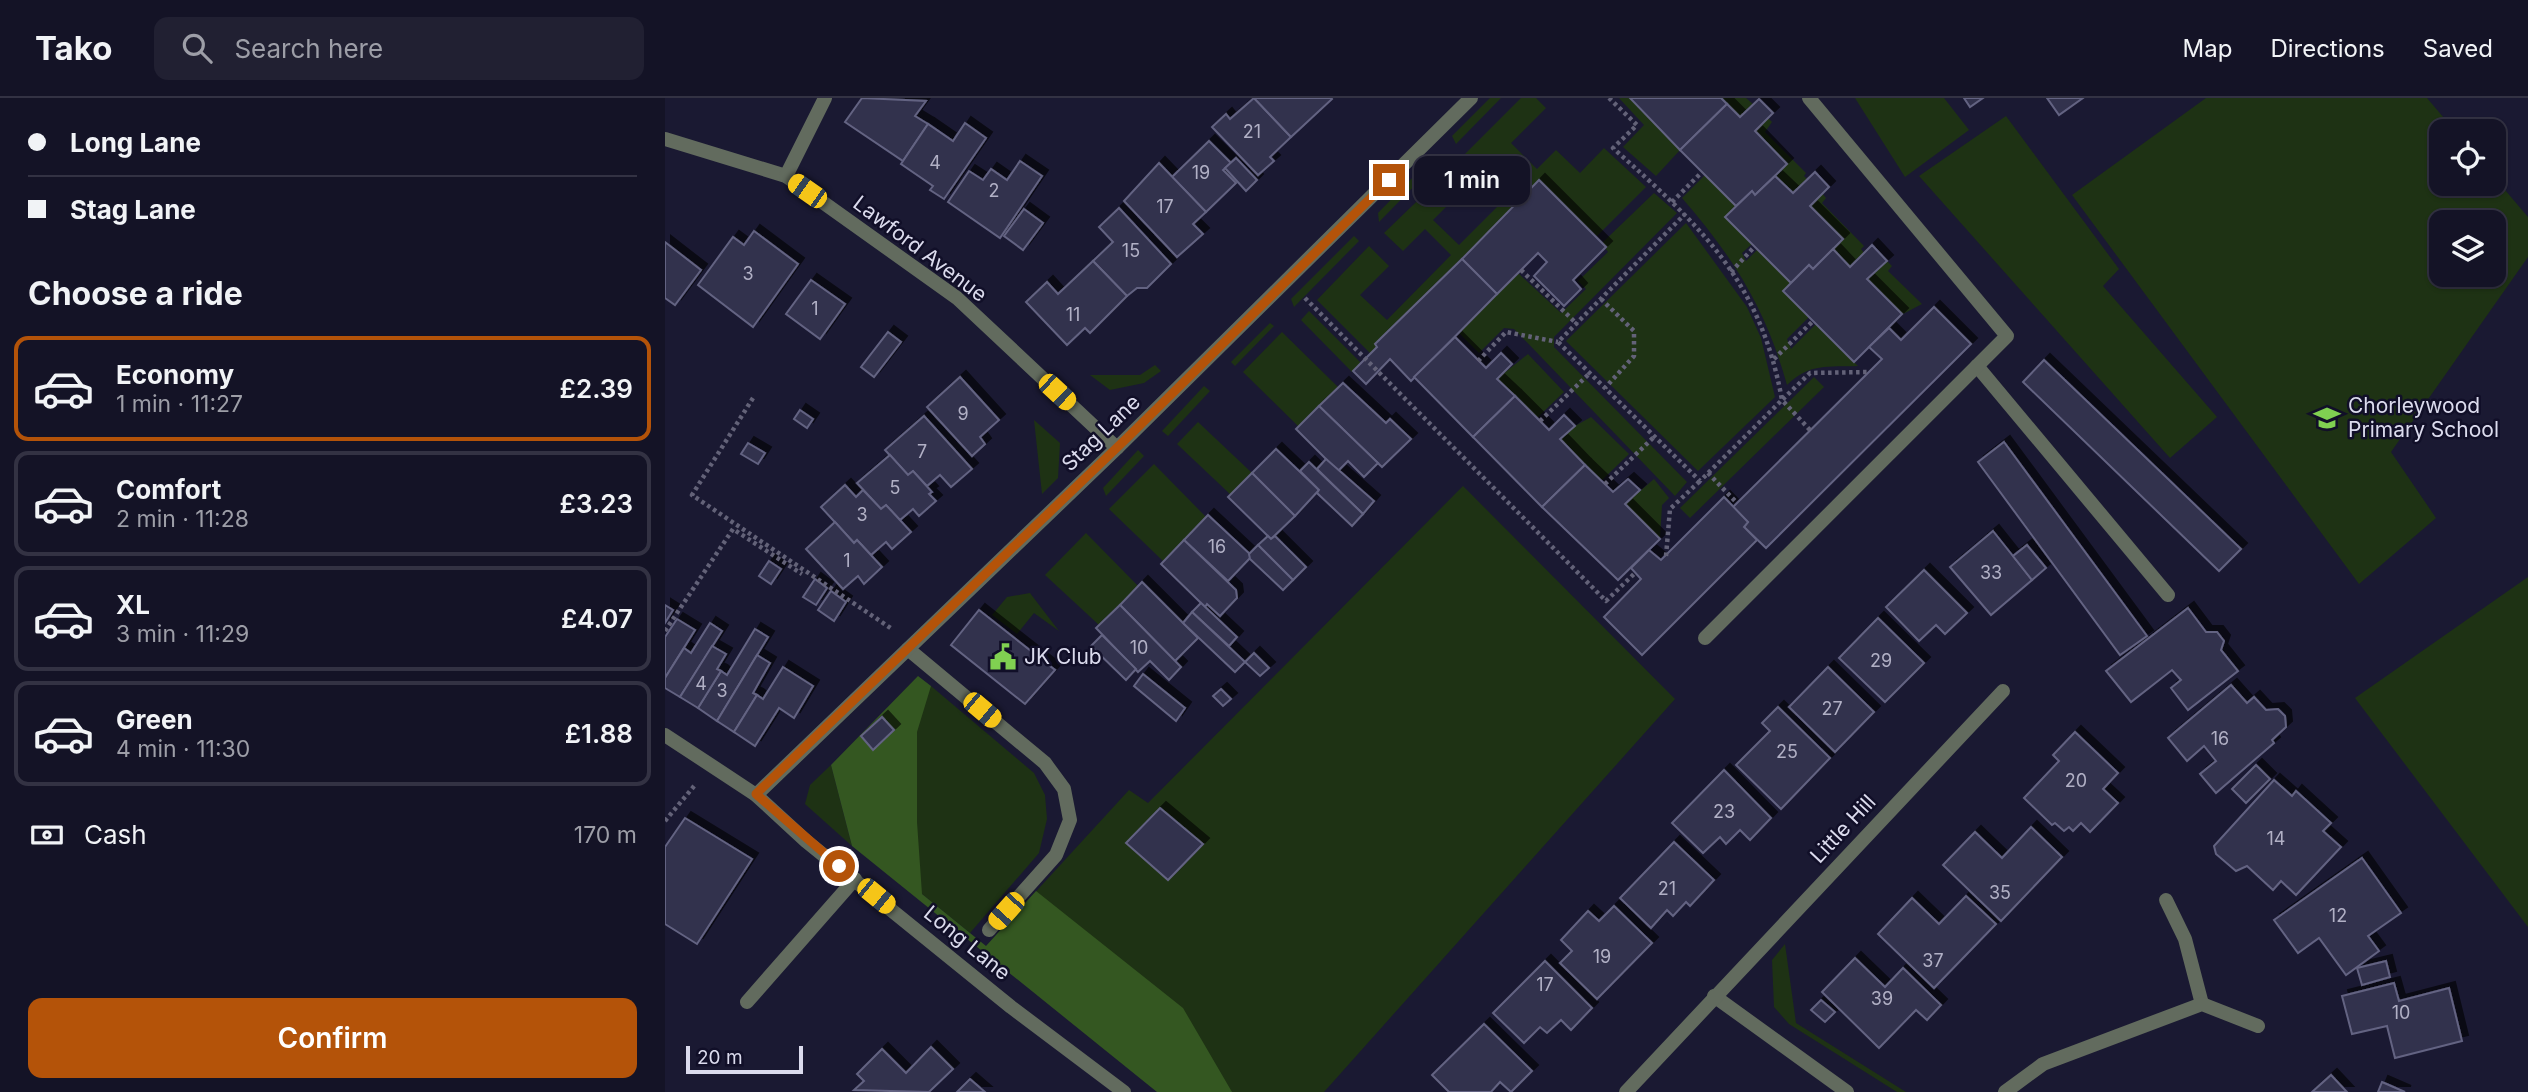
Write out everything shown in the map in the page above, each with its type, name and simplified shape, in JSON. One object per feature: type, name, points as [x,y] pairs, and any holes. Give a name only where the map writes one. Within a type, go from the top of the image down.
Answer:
[{"type":"street","points":[[786,176],[825,98]]},
{"type":"street","name":"Stag Lane","points":[[756,794],[1117,448],[1471,98]]},
{"type":"street","points":[[1705,638],[2007,336],[1809,98]]},
{"type":"street","name":"Lawford Avenue","points":[[665,139],[786,176],[957,298],[1117,448]]},
{"type":"street","points":[[1977,366],[2168,595]]},
{"type":"street","points":[[911,646],[1045,762],[1064,789],[1070,820],[1056,855],[989,930]]},
{"type":"street","name":"Little Hill","points":[[1626,1092],[2003,691]]},
{"type":"street","name":"Long Lane","points":[[665,735],[756,794],[806,841],[1011,1007],[1124,1092]]},
{"type":"street","points":[[747,1002],[855,879]]},
{"type":"street","points":[[2166,900],[2185,939],[2202,1004]]},
{"type":"street","points":[[1714,996],[1847,1092]]},
{"type":"street","points":[[2005,1092],[2043,1064],[2202,1004],[2258,1026]]},
{"type":"path","points":[[1609,98],[1637,125],[1613,148],[1703,232],[1731,272],[1753,306],[1773,360],[1782,400],[1810,430]]},
{"type":"path","points":[[1672,202],[1702,172]]},
{"type":"path","points":[[1558,342],[1685,214]]},
{"type":"path","points":[[1731,272],[1755,246]]},
{"type":"path","points":[[1521,270],[1577,324]]},
{"type":"path","points":[[1287,280],[1606,601],[1635,573]]},
{"type":"path","points":[[1601,299],[1633,331],[1634,356],[1605,388]]},
{"type":"path","points":[[1773,360],[1813,321]]},
{"type":"path","points":[[1478,361],[1506,332],[1558,342],[1700,481]]},
{"type":"path","points":[[1666,556],[1670,509],[1810,373],[1868,372]]},
{"type":"path","points":[[1540,421],[1590,373]]},
{"type":"path","points":[[753,398],[692,495],[911,646]]},
{"type":"path","points":[[1605,484],[1655,436]]},
{"type":"path","points":[[1708,473],[1737,503]]},
{"type":"path","points":[[665,631],[733,529],[802,574]]},
{"type":"path","points":[[665,821],[690,793],[706,762]]},
{"type":"green space","points":[[1490,98],[1501,98],[1456,144],[1452,136]]},
{"type":"green space","points":[[1521,98],[1536,98],[1546,108],[1511,143],[1537,169],[1556,150],[1580,173],[1604,148],[1646,187],[1597,236],[1539,181],[1375,344],[1377,347],[1370,353],[1317,300],[1369,246],[1389,266],[1360,295],[1387,320],[1451,255],[1425,229],[1403,251],[1384,233],[1439,180],[1456,197],[1433,220],[1459,245],[1524,180],[1498,154],[1478,174],[1461,158]]},
{"type":"green space","points":[[1619,98],[1630,98],[1680,150],[1656,176],[1623,147],[1644,125]]},
{"type":"green space","points":[[1721,98],[1746,98],[1753,104],[1740,117]]},
{"type":"green space","points":[[1855,98],[1944,98],[1969,130],[1905,177]]},
{"type":"green space","points":[[2206,98],[2427,98],[2445,119],[2429,119],[2429,196],[2506,196],[2506,191],[2528,217],[2528,257],[2391,452],[2436,518],[2359,584],[2072,195]]},
{"type":"green space","points":[[2006,116],[2119,269],[2103,286],[2217,417],[2170,458],[1919,176]]},
{"type":"green space","points":[[1768,118],[1772,122],[1765,132],[1806,173],[1804,176],[1807,179],[1793,193],[1775,176],[1787,164],[1755,131]]},
{"type":"green space","points":[[1421,169],[1426,174],[1379,222],[1378,213]]},
{"type":"green space","points":[[1705,175],[1736,206],[1726,217],[1752,244],[1742,253],[1746,261],[1758,249],[1791,283],[1783,291],[1809,317],[1787,339],[1791,349],[1816,324],[1858,366],[1811,370],[1787,385],[1769,332],[1746,286],[1733,263],[1682,198]]},
{"type":"green space","points":[[1654,193],[1677,213],[1554,337],[1554,347],[1687,482],[1675,496],[1514,329],[1504,328],[1479,353],[1459,333],[1518,273],[1561,313],[1586,289],[1578,281],[1608,252],[1602,243]]},
{"type":"green space","points":[[1822,193],[1826,198],[1822,203],[1864,246],[1861,249],[1864,253],[1850,267],[1833,249],[1842,239],[1810,206]]},
{"type":"green space","points":[[1686,223],[1747,307],[1761,338],[1775,397],[1698,471],[1566,341]]},
{"type":"green space","points":[[1354,236],[1359,241],[1294,307],[1291,299]]},
{"type":"green space","points":[[1887,261],[1892,266],[1888,271],[1922,304],[1901,315],[1867,279]]},
{"type":"green space","points":[[1309,311],[1361,363],[1352,372],[1301,320]]},
{"type":"green space","points":[[1270,323],[1274,326],[1235,366],[1231,362]]},
{"type":"green space","points":[[1282,332],[1338,387],[1299,427],[1243,372]]},
{"type":"green space","points":[[1528,354],[1564,392],[1537,418],[1497,379]]},
{"type":"green space","points":[[1155,365],[1161,371],[1144,383],[1110,390],[1090,375],[1140,375]]},
{"type":"green space","points":[[1814,377],[1824,387],[1690,518],[1680,508]]},
{"type":"green space","points":[[1204,386],[1210,391],[1168,436],[1162,431]]},
{"type":"green space","points":[[1591,417],[1629,454],[1601,481],[1560,439]]},
{"type":"green space","points":[[1034,420],[1060,443],[1058,478],[1042,494]]},
{"type":"green space","points":[[1198,422],[1252,473],[1231,495],[1177,444]]},
{"type":"green space","points":[[1138,450],[1144,456],[1106,496],[1103,488]]},
{"type":"green space","points":[[1154,464],[1206,517],[1163,561],[1109,509]]},
{"type":"green space","points":[[1654,479],[1669,498],[1662,505],[1660,539],[1625,504]]},
{"type":"green space","points":[[1463,486],[1675,699],[1324,1092],[1191,1092],[997,934],[1129,790],[1148,803]]},
{"type":"green space","points":[[1086,533],[1138,586],[1099,625],[1045,575]]},
{"type":"green space","points":[[2528,577],[2528,927],[2355,698]]},
{"type":"green space","points":[[1030,593],[1059,631],[1034,613],[1017,634],[992,615],[1007,597]]},
{"type":"green space","points":[[918,676],[931,686],[917,732],[917,822],[922,894],[986,946],[1036,891],[1183,1008],[1232,1092],[1157,1092],[852,846],[831,765]]},
{"type":"green space","points":[[931,686],[1034,773],[1045,795],[1047,819],[1039,853],[970,933],[922,894],[844,775]]},
{"type":"green space","points":[[831,765],[852,846],[805,804],[810,785]]},
{"type":"green space","points":[[1785,944],[1796,1023],[1906,1092],[1897,1092],[1789,1024],[1774,1007],[1772,960]]},
{"type":"building","points":[[862,98],[926,101],[915,116],[928,124],[903,161],[845,122]]},
{"type":"building","points":[[1254,98],[1291,137],[1270,157],[1274,161],[1258,175],[1212,127],[1226,114],[1230,119]]},
{"type":"building","points":[[1254,98],[1331,98],[1332,99],[1291,137]]},
{"type":"building","points":[[1630,98],[1721,98],[1727,104],[1680,150]]},
{"type":"building","points":[[1964,98],[1983,98],[1970,107]]},
{"type":"building","points":[[2047,98],[2083,98],[2059,115]]},
{"type":"building","points":[[1759,99],[1773,113],[1755,131],[1787,164],[1755,195],[1752,191],[1736,206],[1680,150],[1727,104],[1740,117]]},
{"type":"building","points":[[965,123],[986,138],[944,199],[930,190],[933,186],[901,164],[928,124],[953,141]]},
{"type":"building","points":[[1209,141],[1231,163],[1223,170],[1236,183],[1206,212],[1172,177]]},
{"type":"building","points":[[1236,158],[1257,180],[1246,191],[1225,168]]},
{"type":"building","points":[[1020,161],[1042,176],[1000,238],[948,202],[969,171],[983,180],[991,169],[1007,180]]},
{"type":"building","points":[[1159,163],[1206,212],[1193,224],[1203,234],[1177,257],[1124,201]]},
{"type":"building","points":[[1815,172],[1829,187],[1810,206],[1843,239],[1813,269],[1809,265],[1791,283],[1725,217],[1752,191],[1755,195],[1775,176],[1793,193]]},
{"type":"building","points":[[1539,180],[1606,247],[1573,280],[1581,289],[1564,306],[1534,276],[1547,262],[1538,253],[1497,294],[1462,259]]},
{"type":"building","points":[[1119,208],[1171,264],[1147,288],[1137,288],[1127,296],[1093,261],[1113,242],[1099,227]]},
{"type":"building","points":[[1024,209],[1043,223],[1023,250],[1004,236]]},
{"type":"building","points":[[754,231],[798,264],[753,327],[698,285],[733,237],[744,245]]},
{"type":"building","points":[[665,242],[701,270],[675,305],[665,298]]},
{"type":"building","points":[[1872,245],[1887,261],[1867,279],[1902,314],[1854,362],[1783,291],[1809,265],[1813,269],[1833,249],[1850,267]]},
{"type":"building","points":[[1462,259],[1497,294],[1411,381],[1390,359],[1366,384],[1353,371],[1377,347],[1375,344]]},
{"type":"building","points":[[1093,261],[1127,296],[1090,333],[1085,328],[1067,345],[1026,302],[1047,282],[1058,294]]},
{"type":"building","points":[[811,280],[845,304],[820,339],[786,314]]},
{"type":"building","points":[[1934,307],[1971,344],[1766,548],[1744,527],[1748,522],[1733,507],[1882,359],[1869,347],[1889,328],[1901,340]]},
{"type":"building","points":[[888,332],[901,342],[874,377],[861,367]]},
{"type":"building","points":[[1455,337],[1486,368],[1501,353],[1512,364],[1497,379],[1515,396],[1473,437],[1414,377]]},
{"type":"building","points":[[2044,360],[2241,549],[2219,571],[2023,382]]},
{"type":"building","points":[[960,377],[999,420],[980,437],[985,444],[972,456],[927,407]]},
{"type":"building","points":[[1343,383],[1386,423],[1390,419],[1411,439],[1382,467],[1319,406]]},
{"type":"building","points":[[1515,396],[1549,430],[1564,415],[1575,426],[1560,439],[1585,465],[1542,507],[1473,437]]},
{"type":"building","points":[[1319,406],[1378,463],[1364,477],[1348,461],[1338,471],[1296,429]]},
{"type":"building","points":[[800,410],[813,419],[807,428],[794,419]]},
{"type":"building","points":[[924,416],[972,469],[951,487],[940,475],[927,486],[913,471],[908,475],[885,450]]},
{"type":"building","points":[[2004,442],[2147,636],[2120,655],[1978,462]]},
{"type":"building","points":[[748,443],[765,453],[758,464],[741,454]]},
{"type":"building","points":[[1276,449],[1319,490],[1295,516],[1252,473]]},
{"type":"building","points":[[890,455],[908,475],[913,471],[932,492],[929,494],[936,501],[919,516],[913,509],[900,520],[886,505],[881,509],[857,483]]},
{"type":"building","points":[[1326,459],[1374,501],[1363,514],[1317,469]]},
{"type":"building","points":[[1309,462],[1363,514],[1352,526],[1317,493],[1319,490],[1300,471]]},
{"type":"building","points":[[1585,465],[1613,492],[1628,479],[1640,490],[1625,504],[1660,539],[1618,580],[1542,507]]},
{"type":"building","points":[[1252,473],[1295,516],[1271,539],[1228,497]]},
{"type":"building","points":[[845,485],[856,497],[863,490],[881,509],[886,505],[911,532],[892,549],[886,542],[871,555],[857,540],[854,543],[821,507]]},
{"type":"building","points":[[1724,497],[1748,522],[1744,527],[1757,540],[1642,655],[1604,617],[1641,579],[1631,568],[1649,550],[1661,560]]},
{"type":"building","points":[[1208,515],[1252,556],[1228,581],[1184,540]]},
{"type":"building","points":[[835,522],[854,543],[857,540],[882,567],[864,584],[858,576],[843,589],[806,549]]},
{"type":"building","points":[[1993,531],[2032,580],[1991,615],[1950,567]]},
{"type":"building","points":[[1268,536],[1271,539],[1275,536],[1306,567],[1293,580],[1258,545]]},
{"type":"building","points":[[1184,540],[1236,590],[1237,598],[1220,616],[1207,604],[1205,607],[1161,564]]},
{"type":"building","points":[[1258,545],[1293,580],[1283,590],[1250,559],[1249,554]]},
{"type":"building","points":[[2027,545],[2046,568],[2032,580],[2013,556]]},
{"type":"building","points":[[769,561],[781,569],[771,584],[759,576]]},
{"type":"building","points":[[1924,570],[1967,613],[1945,634],[1936,625],[1919,641],[1886,607]]},
{"type":"building","points":[[815,579],[827,588],[816,605],[803,597]]},
{"type":"building","points":[[1142,582],[1198,638],[1175,661],[1120,605]]},
{"type":"building","points":[[831,591],[846,602],[834,621],[818,610]]},
{"type":"building","points":[[1201,603],[1237,637],[1229,646],[1192,612]]},
{"type":"building","points":[[665,605],[673,610],[665,623]]},
{"type":"building","points":[[1120,605],[1181,667],[1169,680],[1150,661],[1138,672],[1096,628]]},
{"type":"building","points":[[2188,608],[2206,632],[2217,632],[2224,641],[2221,650],[2238,671],[2188,710],[2171,688],[2181,680],[2172,670],[2131,702],[2106,671]]},
{"type":"building","name":"JK Club","points":[[979,610],[1055,670],[1025,704],[951,645]]},
{"type":"building","points":[[1192,612],[1245,662],[1235,672],[1183,623]]},
{"type":"building","points":[[1878,618],[1924,663],[1885,702],[1839,658]]},
{"type":"building","points":[[677,619],[695,630],[665,678],[665,637]]},
{"type":"building","points":[[710,623],[722,631],[680,697],[665,688],[665,678],[684,648],[691,653]]},
{"type":"building","points":[[755,629],[768,637],[717,721],[698,708],[721,671],[727,675]]},
{"type":"building","points":[[1102,635],[1136,669],[1126,680],[1091,646]]},
{"type":"building","points":[[712,646],[726,654],[717,669],[721,671],[698,708],[680,697]]},
{"type":"building","points":[[1254,653],[1269,668],[1260,676],[1245,662]]},
{"type":"building","points":[[757,655],[770,663],[753,693],[757,695],[734,732],[717,721]]},
{"type":"building","points":[[783,667],[813,686],[794,718],[779,708],[755,746],[734,732],[757,695],[763,699]]},
{"type":"building","points":[[1828,667],[1874,712],[1835,752],[1789,707]]},
{"type":"building","points":[[1143,674],[1185,708],[1176,721],[1134,686]]},
{"type":"building","points":[[2231,685],[2247,703],[2254,697],[2266,710],[2278,709],[2285,716],[2286,727],[2272,740],[2274,743],[2216,793],[2200,774],[2216,761],[2204,746],[2187,761],[2168,738]]},
{"type":"building","points":[[1221,689],[1231,699],[1223,706],[1213,696]]},
{"type":"building","points":[[1778,707],[1830,758],[1781,809],[1736,765],[1770,731],[1762,723]]},
{"type":"building","points":[[882,717],[894,730],[873,750],[861,736]]},
{"type":"building","points":[[2075,732],[2118,773],[2103,789],[2118,803],[2090,832],[2081,823],[2073,831],[2069,827],[2064,831],[2055,823],[2052,825],[2024,798],[2059,761],[2053,755]]},
{"type":"building","points":[[2256,765],[2270,779],[2246,803],[2232,789]]},
{"type":"building","points":[[1724,770],[1771,818],[1750,840],[1740,830],[1726,844],[1720,837],[1703,853],[1672,823]]},
{"type":"building","points":[[2274,780],[2292,796],[2296,791],[2331,823],[2323,831],[2341,847],[2296,895],[2281,881],[2273,890],[2247,866],[2236,871],[2216,854],[2214,846]]},
{"type":"building","points":[[1160,808],[1203,844],[1168,880],[1126,843]]},
{"type":"building","points":[[685,818],[752,859],[697,944],[665,924],[665,847]]},
{"type":"building","points":[[2031,827],[2062,857],[2001,921],[1943,865],[1975,832],[2002,858]]},
{"type":"building","points":[[1674,842],[1714,880],[1690,906],[1686,902],[1673,916],[1667,910],[1651,928],[1620,898]]},
{"type":"building","points":[[2362,858],[2401,913],[2368,936],[2379,951],[2346,975],[2319,938],[2298,953],[2274,920]]},
{"type":"building","points":[[1966,896],[1996,924],[1934,988],[1878,934],[1912,898],[1939,924]]},
{"type":"building","points":[[1614,906],[1652,943],[1597,999],[1560,963],[1572,951],[1561,940],[1588,911],[1599,921]]},
{"type":"building","points":[[1855,958],[1885,987],[1903,968],[1941,1005],[1927,1020],[1916,1010],[1879,1048],[1822,992]]},
{"type":"building","points":[[1545,961],[1592,1008],[1571,1030],[1561,1020],[1547,1033],[1540,1027],[1524,1043],[1493,1013]]},
{"type":"building","points":[[2386,961],[2390,977],[2362,985],[2357,968]]},
{"type":"building","points":[[2394,983],[2399,1001],[2449,988],[2462,1041],[2395,1058],[2387,1026],[2352,1034],[2342,996]]},
{"type":"building","points":[[1821,1000],[1835,1012],[1825,1022],[1811,1010]]},
{"type":"building","points":[[1484,1024],[1532,1071],[1511,1092],[1500,1082],[1491,1092],[1449,1092],[1432,1075]]},
{"type":"building","points":[[931,1047],[953,1069],[929,1092],[854,1090],[864,1081],[857,1074],[882,1049],[906,1073]]},
{"type":"building","points":[[2331,1075],[2347,1092],[2312,1092]]},
{"type":"building","points":[[970,1079],[985,1092],[957,1092]]},
{"type":"building","points":[[2382,1082],[2405,1092],[2378,1092]]},
{"type":"place","name":"Chorleywood Primary School","points":[[2327,418]]},
{"type":"place","name":"JK Club","points":[[1003,657]]},
{"type":"route","points":[[839,866],[806,841],[756,794],[1128,437],[1389,180]]}]
